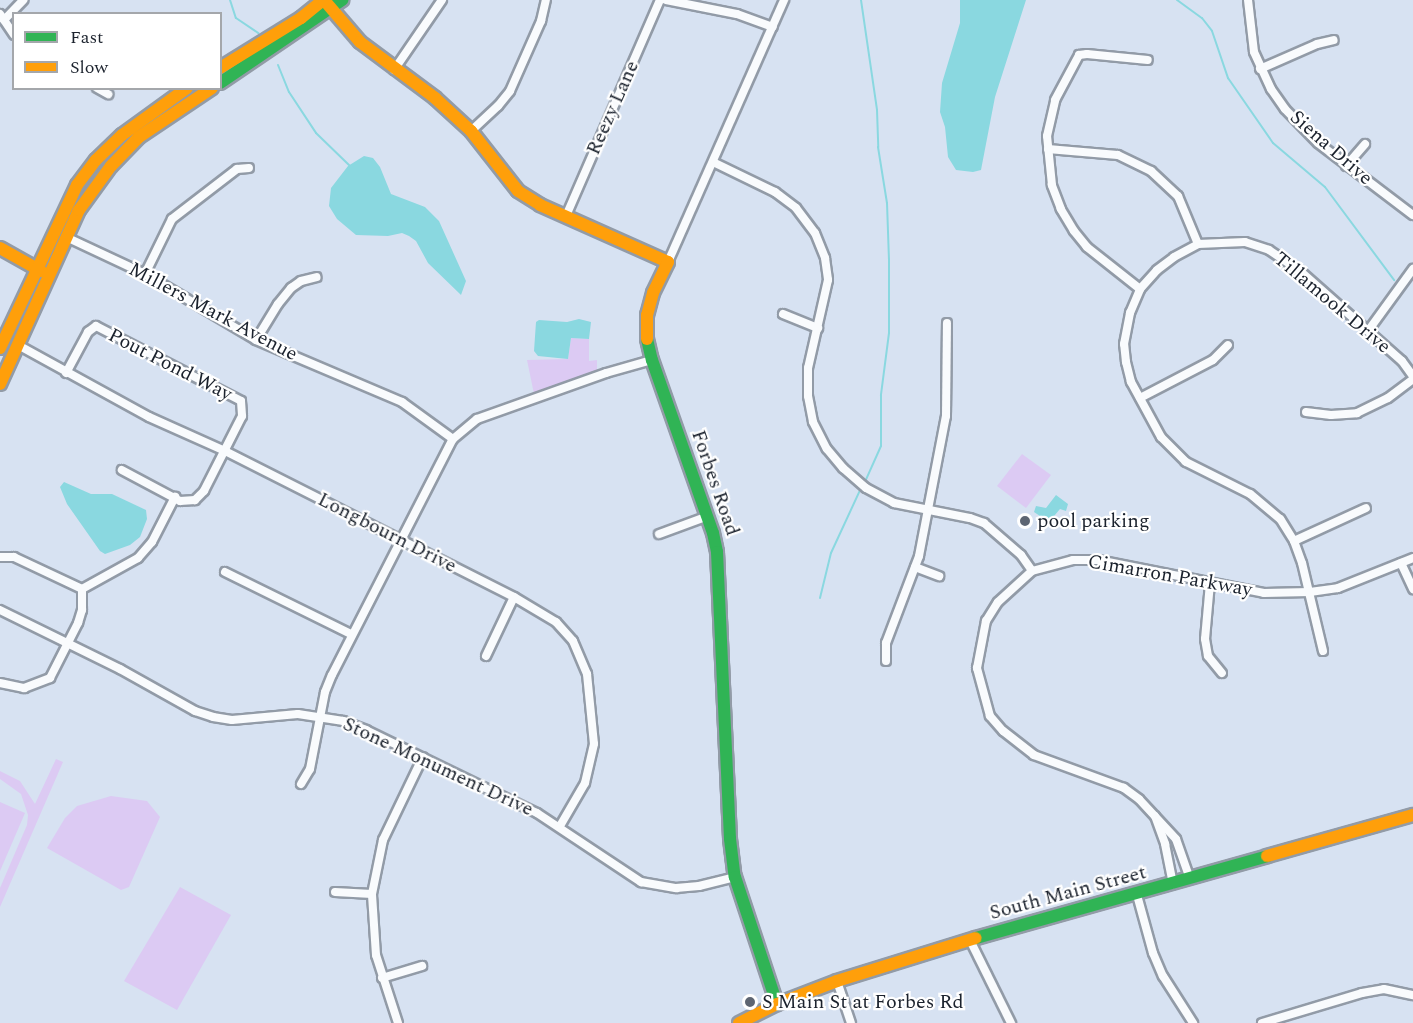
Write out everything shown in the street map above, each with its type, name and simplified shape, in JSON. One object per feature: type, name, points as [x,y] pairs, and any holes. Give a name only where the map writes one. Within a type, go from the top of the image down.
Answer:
[{"type":"main road","points":[[222,67],[301,18],[327,4],[342,0]]},
{"type":"main road","points":[[327,4],[360,42],[435,99],[471,131],[518,191],[540,205],[668,262]]},
{"type":"main road","points":[[222,82],[327,4]]},
{"type":"main road","points":[[0,348],[77,185],[96,160],[122,135],[184,90]]},
{"type":"main road","points":[[0,384],[79,210],[98,183],[139,137],[209,90]]},
{"type":"main road","points":[[0,248],[48,276]]},
{"type":"main road","name":"Forbes Road","points":[[668,262],[653,293],[647,315],[646,334],[652,360],[708,516],[717,552],[727,804],[735,877],[777,1004]]},
{"type":"main road","name":"South Main Street","points":[[739,1023],[777,1004],[837,981],[970,940],[1137,895],[1413,815]]},
{"type":"street","points":[[12,32],[2,17],[23,0]]},
{"type":"street","points":[[394,70],[442,0]]},
{"type":"street","points":[[471,131],[498,106],[510,91],[541,21],[546,0]]},
{"type":"street","name":"Reezy Lane","points":[[566,216],[660,0]]},
{"type":"street","points":[[666,0],[737,14],[772,27]]},
{"type":"street","name":"Forbes Road","points":[[668,262],[784,0]]},
{"type":"street","name":"Siena Drive","points":[[1248,0],[1251,39],[1260,69],[1275,96],[1299,125],[1346,166],[1413,215]]},
{"type":"street","points":[[1260,69],[1317,44],[1334,40]]},
{"type":"street","points":[[1140,289],[1095,255],[1074,231],[1061,209],[1052,185],[1048,149],[1051,110],[1066,74],[1078,55],[1148,60]]},
{"type":"street","points":[[101,90],[108,94]]},
{"type":"street","points":[[1346,166],[1365,144]]},
{"type":"street","points":[[1048,149],[1118,155],[1151,171],[1178,196],[1198,244]]},
{"type":"street","points":[[713,162],[776,192],[796,208],[815,233],[825,258],[828,280],[808,368],[808,396],[813,422],[827,450],[866,488],[894,503],[970,518],[984,523],[1021,555],[1032,571]]},
{"type":"street","points":[[145,274],[172,219],[228,175],[237,170],[249,168]]},
{"type":"street","name":"Millers Mark Avenue","points":[[66,237],[145,274],[256,340],[402,402],[453,439]]},
{"type":"street","name":"Tillamook Drive","points":[[1323,651],[1310,592],[1294,541],[1280,519],[1266,505],[1186,462],[1172,450],[1140,398],[1131,382],[1124,344],[1130,313],[1140,289],[1156,270],[1198,244],[1245,242],[1269,250],[1299,270],[1402,361],[1413,378]]},
{"type":"street","points":[[1368,331],[1413,269]]},
{"type":"street","points":[[256,340],[278,304],[291,288],[302,281],[317,277]]},
{"type":"street","points":[[783,314],[818,328]]},
{"type":"street","points":[[886,661],[886,643],[915,567],[946,416],[947,323]]},
{"type":"street","name":"Pout Pond Way","points":[[66,373],[88,332],[96,326],[241,401],[242,416],[204,491],[195,500],[180,501],[175,498]]},
{"type":"street","name":"Longbourn Drive","points":[[18,345],[149,417],[225,451],[514,597],[556,622],[573,641],[587,674],[594,744],[585,783],[560,826]]},
{"type":"street","points":[[1140,398],[1214,360],[1228,345]]},
{"type":"street","points":[[301,784],[310,769],[320,716],[332,675],[453,439],[477,419],[633,363],[652,360]]},
{"type":"street","points":[[1306,411],[1331,415],[1357,412],[1388,398],[1413,378]]},
{"type":"street","points":[[82,589],[138,558],[152,542],[175,498],[122,470]]},
{"type":"street","points":[[1294,541],[1366,508]]},
{"type":"street","points":[[659,534],[708,516]]},
{"type":"street","points":[[0,557],[14,557],[82,589]]},
{"type":"street","name":"Cimarron Parkway","points":[[1190,879],[1176,839],[1155,815],[1124,788],[1034,755],[1003,731],[990,716],[977,668],[986,621],[998,602],[1032,571],[1073,560],[1098,560],[1264,593],[1310,592],[1338,588],[1413,558]]},
{"type":"street","points":[[1401,563],[1413,589]]},
{"type":"street","points":[[915,567],[939,576]]},
{"type":"street","points":[[225,572],[351,634]]},
{"type":"street","points":[[1210,583],[1205,639],[1208,656],[1222,673]]},
{"type":"street","points":[[0,682],[24,688],[43,683],[50,678],[82,610],[82,589]]},
{"type":"street","points":[[486,656],[514,597]]},
{"type":"street","name":"Stone Monument Drive","points":[[0,610],[195,711],[213,717],[232,720],[298,714],[320,716],[359,727],[560,826],[624,873],[650,884],[676,888],[699,886],[735,877]]},
{"type":"street","points":[[398,1023],[376,955],[372,894],[383,840],[423,757]]},
{"type":"street","name":"Cimarron Parkway","points":[[1155,815],[1165,844],[1173,884]]},
{"type":"street","points":[[335,892],[372,894]]},
{"type":"street","points":[[1137,895],[1153,953],[1192,1023]]},
{"type":"street","points":[[970,940],[1011,1023]]},
{"type":"street","points":[[382,978],[422,966]]},
{"type":"street","points":[[837,981],[850,1023]]},
{"type":"street","points":[[1262,1023],[1362,993],[1384,989],[1413,995]]},
{"type":"shaded area","points":[[193,90],[202,90],[144,128],[48,260],[79,192],[101,163],[154,114]]},
{"type":"shaded area","points":[[571,338],[589,339],[589,361],[597,360],[597,370],[534,394],[527,360],[568,359]]},
{"type":"shaded area","points":[[1022,454],[1051,475],[1026,508],[997,486]]},
{"type":"shaded area","points":[[56,759],[63,762],[0,907],[0,888],[27,825],[28,815],[21,794],[0,779],[0,771],[20,781],[35,804]]},
{"type":"shaded area","points":[[111,796],[147,801],[160,817],[129,887],[121,890],[47,848],[65,818],[77,806]]},
{"type":"shaded area","points":[[0,802],[25,813],[0,871]]},
{"type":"shaded area","points":[[180,887],[231,915],[177,1010],[124,981]]},
{"type":"water","points":[[960,0],[1026,0],[995,97],[981,170],[973,172],[956,170],[948,157],[945,127],[940,112],[942,83],[960,23]]},
{"type":"water","points":[[364,156],[373,158],[380,167],[391,194],[425,207],[439,221],[466,281],[461,295],[428,263],[416,241],[409,236],[402,233],[388,236],[356,235],[337,219],[329,206],[331,188],[348,166]]},
{"type":"water","points":[[579,319],[591,322],[589,339],[571,338],[568,359],[538,356],[534,351],[536,322],[539,320],[567,322]]},
{"type":"water","points":[[64,482],[91,494],[112,494],[146,510],[147,519],[140,537],[130,545],[105,554],[100,551],[67,504],[60,487]]},
{"type":"water","points":[[1056,495],[1068,504],[1066,511],[1060,509],[1049,522],[1034,512],[1036,506],[1046,508]]},
{"type":"waterway","points":[[230,0],[236,18],[258,33]]},
{"type":"waterway","points":[[861,0],[877,110],[878,147],[887,203],[889,259],[889,333],[881,395],[881,446],[864,484]]},
{"type":"waterway","points":[[1177,0],[1202,18],[1212,31],[1228,78],[1273,143],[1325,187],[1394,280]]},
{"type":"waterway","points":[[278,65],[289,92],[316,133],[350,166]]},
{"type":"waterway","points":[[820,598],[831,553],[861,488]]},
{"type":"traffic: fast","points":[[222,82],[342,0]]},
{"type":"traffic: fast","points":[[647,339],[652,360],[713,533],[717,552],[730,839],[735,877],[777,1004]]},
{"type":"traffic: fast","points":[[976,938],[1267,856]]},
{"type":"traffic: slow","points":[[222,67],[301,18],[323,0]]},
{"type":"traffic: slow","points":[[324,0],[360,42],[435,98],[471,131],[518,191],[540,205],[668,262],[653,293],[647,315],[647,339]]},
{"type":"traffic: slow","points":[[0,348],[77,185],[96,160],[122,135],[184,90]]},
{"type":"traffic: slow","points":[[0,384],[79,210],[111,166],[139,137],[209,90]]},
{"type":"traffic: slow","points":[[0,248],[41,271]]},
{"type":"traffic: slow","points":[[1267,856],[1413,815]]},
{"type":"traffic: slow","points":[[739,1023],[777,1004],[837,981],[976,938]]},
{"type":"place","name":"pool parking","points":[[1025,521]]},
{"type":"place","name":"S Main St at Forbes Rd","points":[[750,1002]]}]
